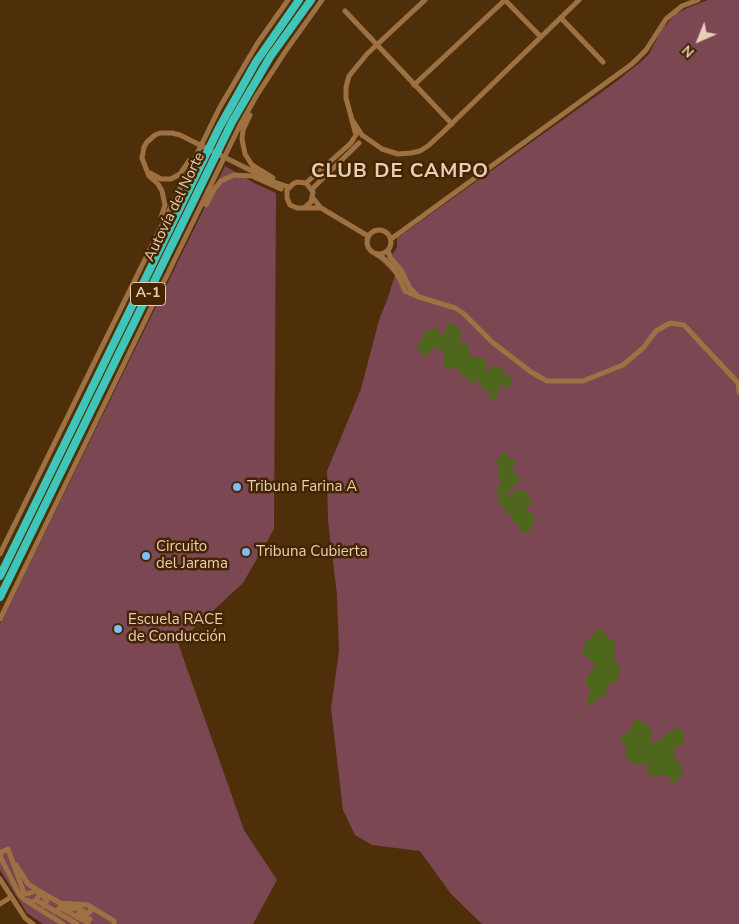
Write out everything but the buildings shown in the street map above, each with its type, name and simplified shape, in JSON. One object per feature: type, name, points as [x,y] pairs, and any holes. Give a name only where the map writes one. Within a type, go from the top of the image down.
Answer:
[{"type":"highway","name":"Autovía del Norte","points":[[0,576],[219,128],[248,76],[299,0]]},
{"type":"highway","name":"Autovía del Norte","points":[[0,597],[232,122],[270,57],[311,0]]},
{"type":"street","points":[[0,554],[220,107],[257,44],[288,0]]},
{"type":"street","points":[[0,619],[184,244],[240,125],[270,75],[322,0]]},
{"type":"street","points":[[374,144],[355,141],[357,136],[346,98],[346,86],[349,76],[367,54],[425,0]]},
{"type":"street","points":[[414,85],[505,0],[541,37]]},
{"type":"street","points":[[391,239],[632,64],[646,50],[661,25],[671,14],[682,6],[698,0]]},
{"type":"street","points":[[357,136],[382,149],[398,154],[411,153],[428,146],[561,18],[576,1]]},
{"type":"street","points":[[345,11],[452,124]]},
{"type":"street","points":[[561,18],[603,62]]},
{"type":"street","points":[[270,75],[243,130],[243,148],[247,159],[252,165],[281,186],[290,205],[297,208],[321,208]]},
{"type":"street","points":[[146,170],[156,178],[165,180],[175,178],[180,174],[188,163],[211,118],[220,107]]},
{"type":"street","points":[[145,258],[151,238],[165,206],[162,191],[158,184],[149,176],[142,158],[144,147],[155,134],[172,132],[281,186]]},
{"type":"street","points":[[306,184],[357,136]]},
{"type":"street","points":[[312,189],[360,143]]},
{"type":"street","points":[[184,244],[192,233],[215,188],[227,177],[244,174],[281,186],[289,186],[297,182],[306,184],[312,189],[313,198],[321,208],[368,236]]},
{"type":"street","points":[[286,194],[289,186]]},
{"type":"street","points":[[304,208],[308,206],[313,198]]},
{"type":"street","points":[[377,255],[384,254],[390,248],[391,239],[387,233],[380,230],[368,236],[366,241],[368,248],[372,253],[383,258],[393,268],[407,288]]},
{"type":"street","points":[[388,250],[390,257],[402,270],[408,293],[454,308],[463,313],[492,342],[531,372],[547,380],[583,381],[623,364],[643,348],[656,331],[670,323],[684,325],[739,384],[739,392]]},
{"type":"street","points":[[8,849],[1,852],[0,856],[19,894],[32,902],[36,900],[39,891]]},
{"type":"street","points":[[8,849],[28,884],[88,922]]},
{"type":"street","points":[[8,849],[24,897],[77,924]]},
{"type":"street","points":[[0,879],[25,918],[33,924]]},
{"type":"street","points":[[24,897],[27,894],[39,891]]},
{"type":"street","points":[[39,891],[47,901],[46,909]]},
{"type":"street","points":[[0,904],[11,897]]},
{"type":"street","points":[[36,900],[63,924]]},
{"type":"street","points":[[46,909],[54,903],[68,908],[88,922]]},
{"type":"street","points":[[60,905],[88,905],[114,921],[114,924]]},
{"type":"street","points":[[55,912],[60,905]]},
{"type":"street","points":[[68,908],[80,909],[86,913],[90,912],[91,907]]},
{"type":"street","points":[[88,922],[96,915],[104,915]]},
{"type":"shaded area","points":[[708,0],[739,0],[739,924],[482,924],[451,894],[420,851],[372,845],[355,835],[343,810],[331,708],[339,651],[337,594],[328,521],[327,471],[361,389],[379,320],[395,275],[379,259],[391,256],[397,247],[397,238],[613,84],[642,61],[649,54],[662,29],[676,14]]},
{"type":"shaded area","name":"Circuito del Jarama","points":[[225,166],[276,193],[274,529],[243,583],[178,643],[244,830],[277,880],[253,924],[43,924],[27,913],[0,870],[0,624]]},
{"type":"shaded area","points":[[450,323],[456,326],[462,334],[459,341],[469,345],[469,356],[483,358],[486,362],[486,370],[489,372],[493,366],[496,366],[509,375],[512,383],[508,388],[499,385],[497,399],[489,399],[491,391],[482,389],[481,383],[477,379],[472,386],[468,378],[461,376],[459,370],[444,366],[445,353],[443,350],[433,349],[427,355],[423,355],[417,350],[419,341],[424,338],[425,331],[436,328],[442,336],[446,326]]},
{"type":"shaded area","points":[[504,452],[508,455],[509,459],[515,459],[516,461],[512,469],[518,476],[519,483],[512,487],[510,491],[504,490],[509,494],[507,498],[516,490],[524,490],[529,493],[531,500],[531,504],[526,508],[526,512],[533,513],[534,524],[527,533],[520,530],[517,523],[512,522],[513,515],[505,513],[505,508],[498,501],[498,486],[501,483],[498,476],[500,469],[495,463]]},
{"type":"shaded area","points":[[600,629],[608,638],[615,642],[614,660],[621,670],[618,673],[620,677],[618,680],[610,683],[605,696],[597,699],[591,707],[587,703],[587,699],[591,694],[586,679],[595,666],[583,652],[586,641],[595,631]]},
{"type":"shaded area","points":[[638,719],[650,728],[652,733],[651,742],[654,743],[674,729],[684,732],[684,744],[677,746],[674,750],[675,759],[681,764],[683,773],[675,783],[666,775],[650,776],[646,770],[646,764],[638,766],[626,758],[625,752],[627,747],[621,736],[630,732],[632,724]]},
{"type":"place","name":"Tribuna Farina A","points":[[237,487]]},
{"type":"place","name":"Tribuna Cubierta","points":[[246,552]]},
{"type":"place","name":"Circuito del Jarama","points":[[146,556]]},
{"type":"place","name":"Escuela RACE de Conducción","points":[[118,629]]},
{"type":"district","name":"CLUB DE CAMPO","points":[[400,172]]}]
